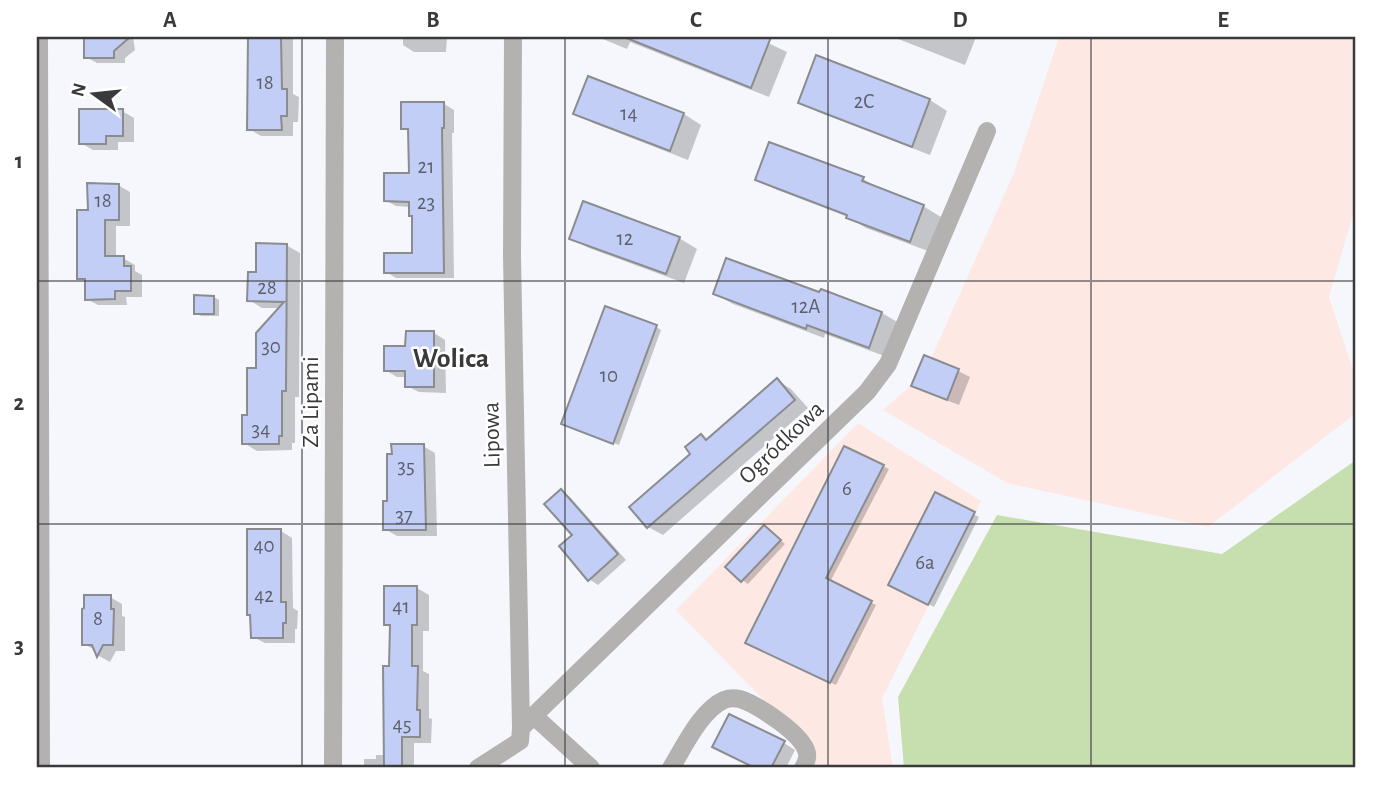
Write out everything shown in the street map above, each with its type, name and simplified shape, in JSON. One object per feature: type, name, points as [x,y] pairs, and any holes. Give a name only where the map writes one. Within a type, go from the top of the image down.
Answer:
[{"type":"street","points":[[39,37],[41,768]]},
{"type":"street","name":"Za Lipami","points":[[333,768],[335,37]]},
{"type":"street","name":"Lipowa","points":[[513,37],[512,256],[528,722]]},
{"type":"street","name":"Ogródkowa","points":[[528,722],[874,383],[888,364],[987,131]]},
{"type":"street","points":[[671,768],[712,707],[727,699],[739,698],[784,724],[797,737],[806,749],[808,757],[803,768]]},
{"type":"street","points":[[478,768],[520,741],[528,722],[591,768]]},
{"type":"shaded area","points":[[1059,37],[1356,37],[1356,204],[1329,297],[1356,379],[1356,413],[1208,527],[1007,483],[883,410],[924,374],[1014,173]]},
{"type":"shaded area","points":[[858,423],[981,501],[882,698],[893,768],[807,768],[815,753],[676,610]]},
{"type":"green space","points":[[1356,460],[1356,768],[904,768],[898,697],[997,515],[1222,554]]},
{"type":"building","points":[[84,37],[130,37],[114,51],[114,58],[84,58]]},
{"type":"building","points":[[248,37],[281,37],[282,89],[287,89],[287,116],[281,116],[282,130],[247,130]]},
{"type":"building","points":[[624,37],[771,37],[751,88]]},
{"type":"building","points":[[816,55],[930,99],[912,147],[798,103]]},
{"type":"building","points":[[588,76],[684,113],[670,151],[573,114]]},
{"type":"building","points":[[401,102],[444,102],[444,273],[384,273],[384,253],[412,253],[412,216],[409,216],[409,202],[384,201],[384,173],[409,173],[408,129],[401,129]]},
{"type":"building","points":[[79,109],[123,109],[123,136],[106,136],[106,144],[79,144]]},
{"type":"building","points":[[769,142],[864,177],[862,181],[924,205],[910,242],[755,180]]},
{"type":"building","points":[[87,183],[119,184],[119,220],[105,220],[105,256],[124,256],[124,266],[131,266],[131,291],[115,291],[115,299],[85,300],[85,279],[77,279],[77,210],[88,210]]},
{"type":"building","points":[[583,201],[680,237],[666,274],[569,239]]},
{"type":"building","points":[[256,243],[287,244],[286,391],[282,391],[282,436],[279,436],[279,444],[242,444],[242,415],[247,415],[247,368],[256,368],[256,333],[284,302],[247,301],[248,272],[256,272]]},
{"type":"building","points":[[726,258],[882,312],[869,348],[807,325],[806,329],[713,294]]},
{"type":"building","points":[[194,295],[214,296],[214,314],[194,314]]},
{"type":"building","points":[[605,306],[657,325],[613,444],[561,424]]},
{"type":"building","points":[[406,331],[434,331],[434,387],[405,387],[405,371],[384,371],[384,346],[405,346]]},
{"type":"building","points":[[924,355],[959,369],[947,400],[911,386]]},
{"type":"building","points":[[777,378],[795,400],[647,528],[629,507],[690,454],[685,447],[701,434],[706,440]]},
{"type":"building","points":[[391,444],[424,444],[426,530],[383,530],[383,501],[387,501],[387,454],[392,454]]},
{"type":"building","points":[[844,446],[884,465],[826,578],[872,601],[830,683],[745,643]]},
{"type":"building","points":[[561,489],[618,554],[588,581],[559,546],[572,535],[544,504]]},
{"type":"building","points":[[935,492],[975,512],[928,605],[888,585]]},
{"type":"building","points":[[764,525],[781,540],[741,582],[725,567]]},
{"type":"building","points":[[247,529],[281,529],[281,602],[286,602],[283,638],[251,638],[250,615],[247,615]]},
{"type":"building","points":[[384,586],[417,586],[417,625],[412,625],[412,666],[418,666],[417,710],[420,710],[420,737],[402,737],[402,768],[384,768],[383,666],[389,666],[390,625],[384,625]]},
{"type":"building","points":[[84,595],[111,595],[111,609],[114,609],[113,645],[103,645],[97,657],[92,645],[82,645]]},
{"type":"building","points":[[729,714],[785,741],[771,768],[755,768],[712,747]]},
{"type":"district","name":"Wolica","points":[[451,357]]}]
